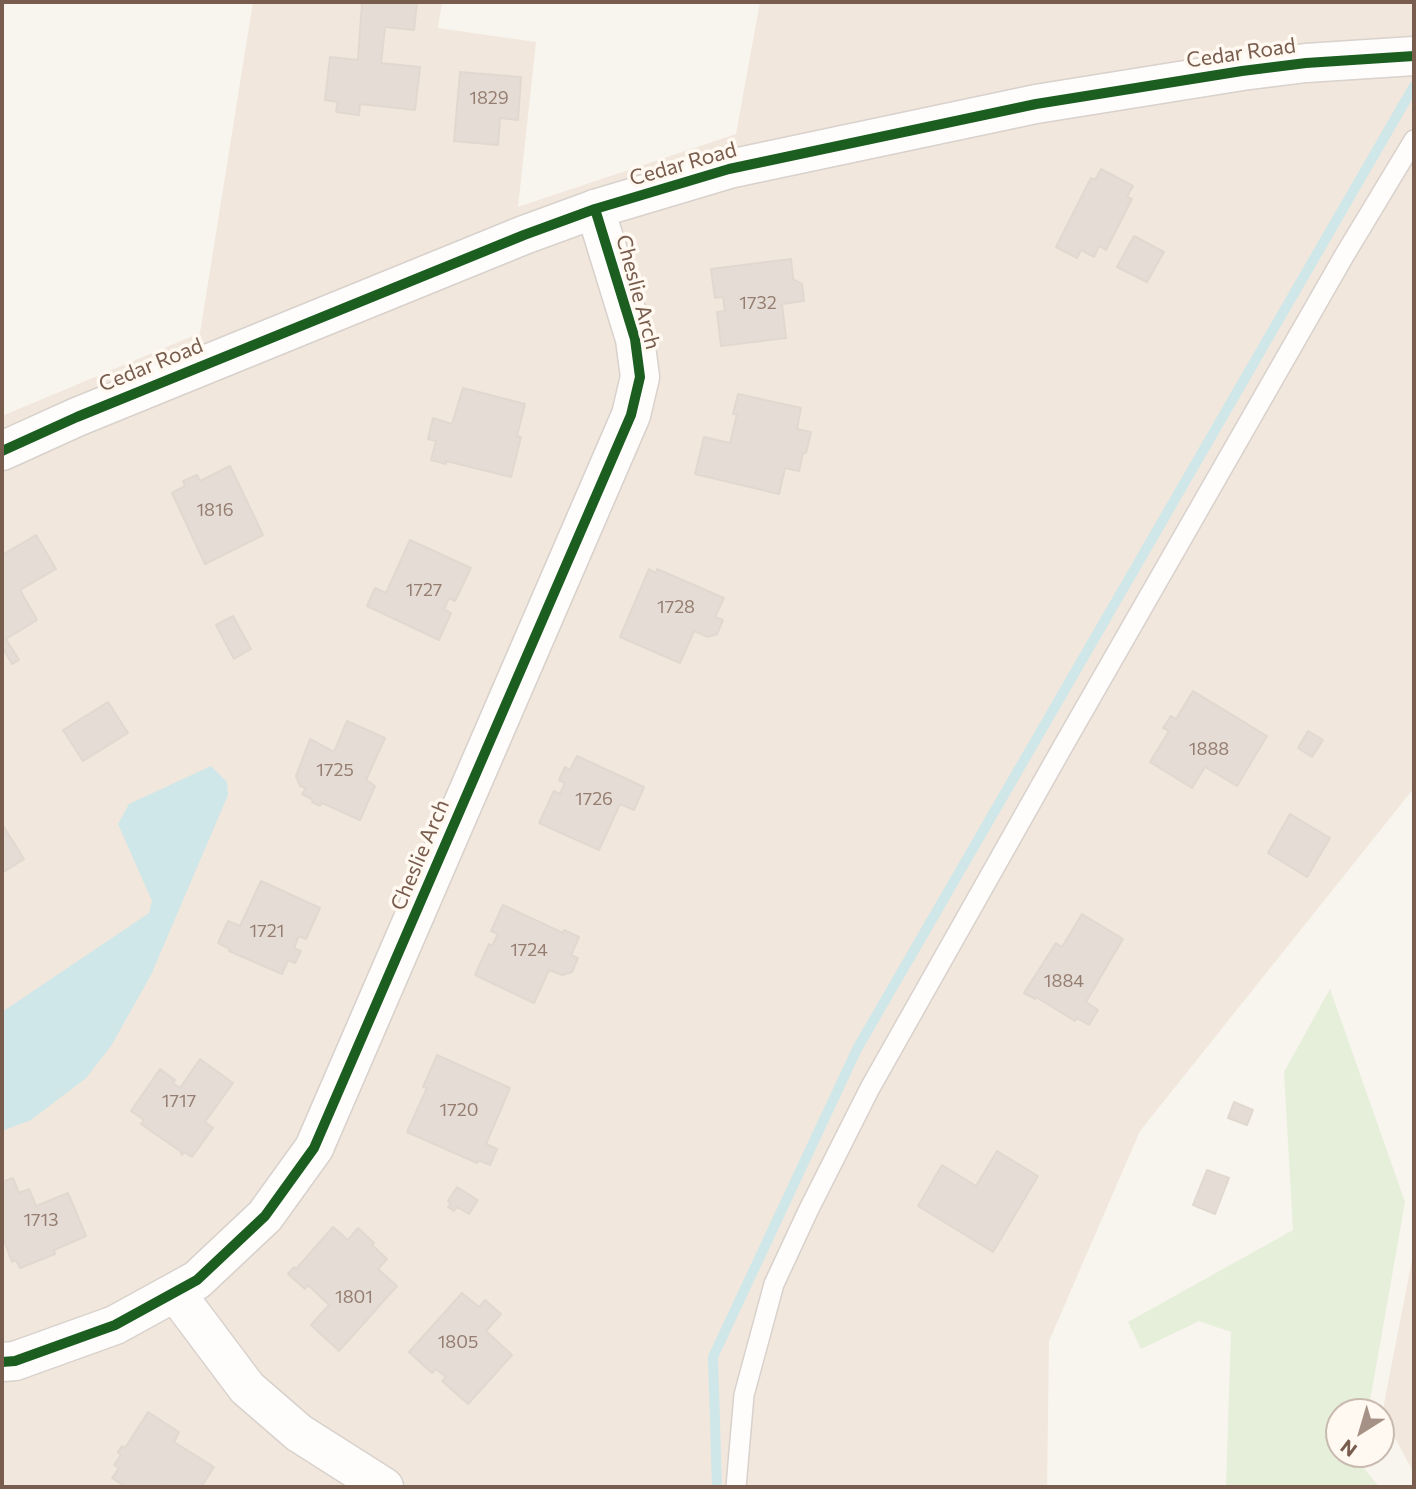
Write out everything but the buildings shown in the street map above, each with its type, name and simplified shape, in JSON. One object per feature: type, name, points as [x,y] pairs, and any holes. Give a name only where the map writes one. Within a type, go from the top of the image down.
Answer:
[{"type":"street","name":"Cedar Road","points":[[2,451],[77,417],[420,276],[595,209],[729,170],[1036,104],[1306,63],[1414,57]]},
{"type":"street","name":"Cheslie Arch","points":[[2,1362],[15,1361],[115,1325],[197,1280],[265,1216],[314,1148],[631,415],[640,377],[635,339],[595,209]]},
{"type":"street","points":[[175,1292],[247,1388],[299,1433],[384,1487]]},
{"type":"lane","points":[[736,1487],[744,1395],[774,1284],[807,1211],[870,1088],[1041,784],[1344,256],[1414,140]]},
{"type":"shaded area","points":[[253,2],[442,2],[438,28],[536,42],[518,207],[736,134],[760,2],[1414,2],[1414,788],[1140,1131],[1049,1341],[1047,1487],[2,1487],[2,416],[200,333]]},
{"type":"shaded area","points":[[1414,1250],[1414,1473],[1395,1438],[1395,1398],[1385,1398]]},
{"type":"green space","points":[[1330,989],[1405,1202],[1370,1398],[1325,1398],[1325,1468],[1364,1468],[1379,1487],[1226,1487],[1231,1332],[1199,1321],[1141,1349],[1128,1322],[1293,1230],[1284,1072]]},
{"type":"water","points":[[211,766],[227,782],[228,795],[151,975],[111,1046],[86,1078],[31,1120],[2,1131],[2,1012],[149,913],[152,901],[118,824],[129,804]]},
{"type":"waterway","points":[[717,1487],[713,1357],[857,1049],[1414,86]]},
{"type":"cycle path","points":[[2,451],[77,417],[524,235],[595,209],[729,169],[1036,104],[1242,71],[1306,63],[1414,56]]},
{"type":"cycle path","points":[[2,1362],[15,1361],[115,1325],[197,1280],[265,1216],[314,1148],[631,415],[640,377],[635,339],[595,209]]}]
